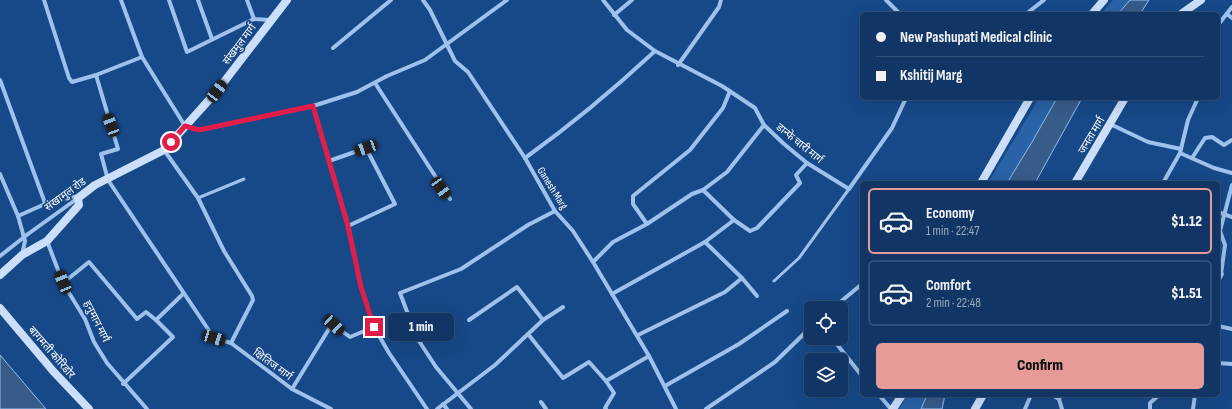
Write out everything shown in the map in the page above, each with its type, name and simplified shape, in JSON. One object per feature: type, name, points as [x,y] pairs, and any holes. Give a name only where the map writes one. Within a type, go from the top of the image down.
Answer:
[{"type":"main road","name":"संखमुल मार्ग","points":[[117,174],[164,150],[217,91],[287,0]]},
{"type":"main road","points":[[1094,12],[1104,0]]},
{"type":"main road","points":[[1184,12],[1201,0]]},
{"type":"main road","points":[[982,181],[1029,100]]},
{"type":"main road","name":"जनता मार्ग","points":[[1076,181],[1124,100]]},
{"type":"main road","name":"संखामुल रोड","points":[[78,198],[95,185],[108,180],[117,174]]},
{"type":"main road","points":[[0,275],[22,255],[47,241],[80,205],[78,198]]},
{"type":"main road","name":"बागमती कोरिडोर","points":[[0,308],[53,371],[89,409]]},
{"type":"main road","points":[[892,409],[901,397]]},
{"type":"main road","points":[[975,409],[981,397]]},
{"type":"street","points":[[44,0],[72,82],[96,76],[142,58]]},
{"type":"street","points":[[121,0],[142,58],[185,126],[199,130],[313,106],[357,92],[425,60],[447,42],[507,0]]},
{"type":"street","points":[[169,0],[187,52],[254,19],[271,20]]},
{"type":"street","points":[[198,0],[212,40]]},
{"type":"street","points":[[247,0],[254,19]]},
{"type":"street","points":[[333,48],[391,0]]},
{"type":"street","name":"Ganesh Marg","points":[[423,0],[430,10],[455,60],[468,72],[525,158],[555,210],[574,231],[638,336],[676,409]]},
{"type":"street","name":"डान्फे चारी मार्ग","points":[[603,0],[627,30],[655,51],[678,65],[730,91],[755,108],[764,125],[806,163],[849,189]]},
{"type":"street","points":[[614,15],[632,0]]},
{"type":"street","points":[[678,65],[719,7],[721,0]]},
{"type":"street","points":[[887,0],[898,12]]},
{"type":"street","points":[[1029,12],[1044,0]]},
{"type":"street","points":[[1220,23],[1232,7]]},
{"type":"street","points":[[1227,14],[1232,18]]},
{"type":"street","points":[[525,158],[564,130],[619,85],[655,51]]},
{"type":"street","name":"क्षितिज मार्ग","points":[[96,76],[118,149],[101,154],[108,180],[163,260],[183,294],[214,338],[230,343],[292,389],[332,324],[347,337],[374,327]]},
{"type":"street","points":[[0,80],[45,203]]},
{"type":"street","points":[[375,83],[450,199]]},
{"type":"street","points":[[647,224],[633,204],[633,196],[690,150],[723,108],[730,91]]},
{"type":"street","points":[[849,189],[892,128],[905,100]]},
{"type":"street","points":[[1163,181],[1181,151],[1188,120],[1197,100]]},
{"type":"street","points":[[313,106],[348,226],[361,287],[374,327],[388,354],[426,409]]},
{"type":"street","points":[[1110,124],[1148,142],[1181,151],[1214,168],[1232,173]]},
{"type":"street","points":[[593,262],[614,242],[647,224],[692,194],[703,190],[727,172],[764,125]]},
{"type":"street","points":[[1192,158],[1205,138],[1212,137],[1224,145],[1232,140]]},
{"type":"street","points":[[329,161],[366,148],[395,204],[348,226]]},
{"type":"street","points":[[164,150],[198,198],[224,251],[253,300],[230,343]]},
{"type":"street","points":[[703,190],[734,220],[750,231],[757,228],[800,183],[796,175],[806,163]]},
{"type":"street","points":[[0,174],[18,216],[25,241],[22,255]]},
{"type":"street","points":[[1220,276],[1225,245],[1220,230],[1232,185]]},
{"type":"street","points":[[18,216],[63,196],[78,198]]},
{"type":"street","name":"संखामुल रोड","points":[[0,256],[78,198]]},
{"type":"street","points":[[471,409],[436,367],[417,338],[400,293],[461,269],[528,225],[555,210]]},
{"type":"street","points":[[1220,213],[1232,217]]},
{"type":"street","points":[[612,294],[705,242],[734,220]]},
{"type":"street","name":"हनुमान मार्ग","points":[[47,241],[63,282],[85,319],[94,342],[107,363],[123,384],[147,409]]},
{"type":"street","points":[[705,242],[742,278],[757,296]]},
{"type":"street","points":[[63,282],[89,262],[137,318],[146,312],[173,337],[123,384]]},
{"type":"street","points":[[638,336],[725,292],[742,278]]},
{"type":"street","points":[[841,301],[860,286]]},
{"type":"street","points":[[469,320],[517,287],[543,320]]},
{"type":"street","points":[[156,320],[183,294]]},
{"type":"street","points":[[437,409],[495,365],[543,320],[562,307]]},
{"type":"street","points":[[665,386],[739,344],[786,310]]},
{"type":"street","points":[[1220,326],[1232,329]]},
{"type":"street","points":[[528,334],[563,378],[589,362],[606,380],[614,393],[605,408],[606,409]]},
{"type":"street","points":[[706,409],[775,362],[804,334]]},
{"type":"street","points":[[838,345],[860,373]]},
{"type":"street","points":[[606,380],[649,356]]},
{"type":"street","points":[[1220,363],[1232,364]]},
{"type":"street","points":[[292,389],[331,409]]},
{"type":"street","points":[[881,397],[892,409]]},
{"type":"street","points":[[1025,409],[1030,397]]},
{"type":"street","points":[[1060,397],[1062,409]]},
{"type":"street","points":[[1150,409],[1150,403],[1157,397]]},
{"type":"street","points":[[1193,409],[1195,397]]},
{"type":"street","points":[[541,402],[546,409]]},
{"type":"street","points":[[443,404],[448,409]]},
{"type":"lane","points":[[198,198],[244,179]]},
{"type":"lane","points":[[774,281],[799,258],[849,189]]},
{"type":"shaded area","points":[[1113,0],[1130,0],[1120,12],[1103,12]]},
{"type":"shaded area","points":[[1130,0],[1149,0],[1141,12],[1120,12]]},
{"type":"shaded area","points":[[1038,100],[1056,100],[1008,181],[989,181]]},
{"type":"shaded area","points":[[1056,100],[1081,100],[1036,181],[1008,181]]},
{"type":"shaded area","points":[[0,355],[46,409],[0,409]]},
{"type":"shaded area","points":[[907,397],[926,397],[921,409],[899,409]]},
{"type":"shaded area","points":[[926,397],[945,397],[942,409],[921,409]]},
{"type":"route","points":[[171,142],[185,126],[199,130],[234,124],[313,106],[348,226],[361,287],[374,327]]}]
